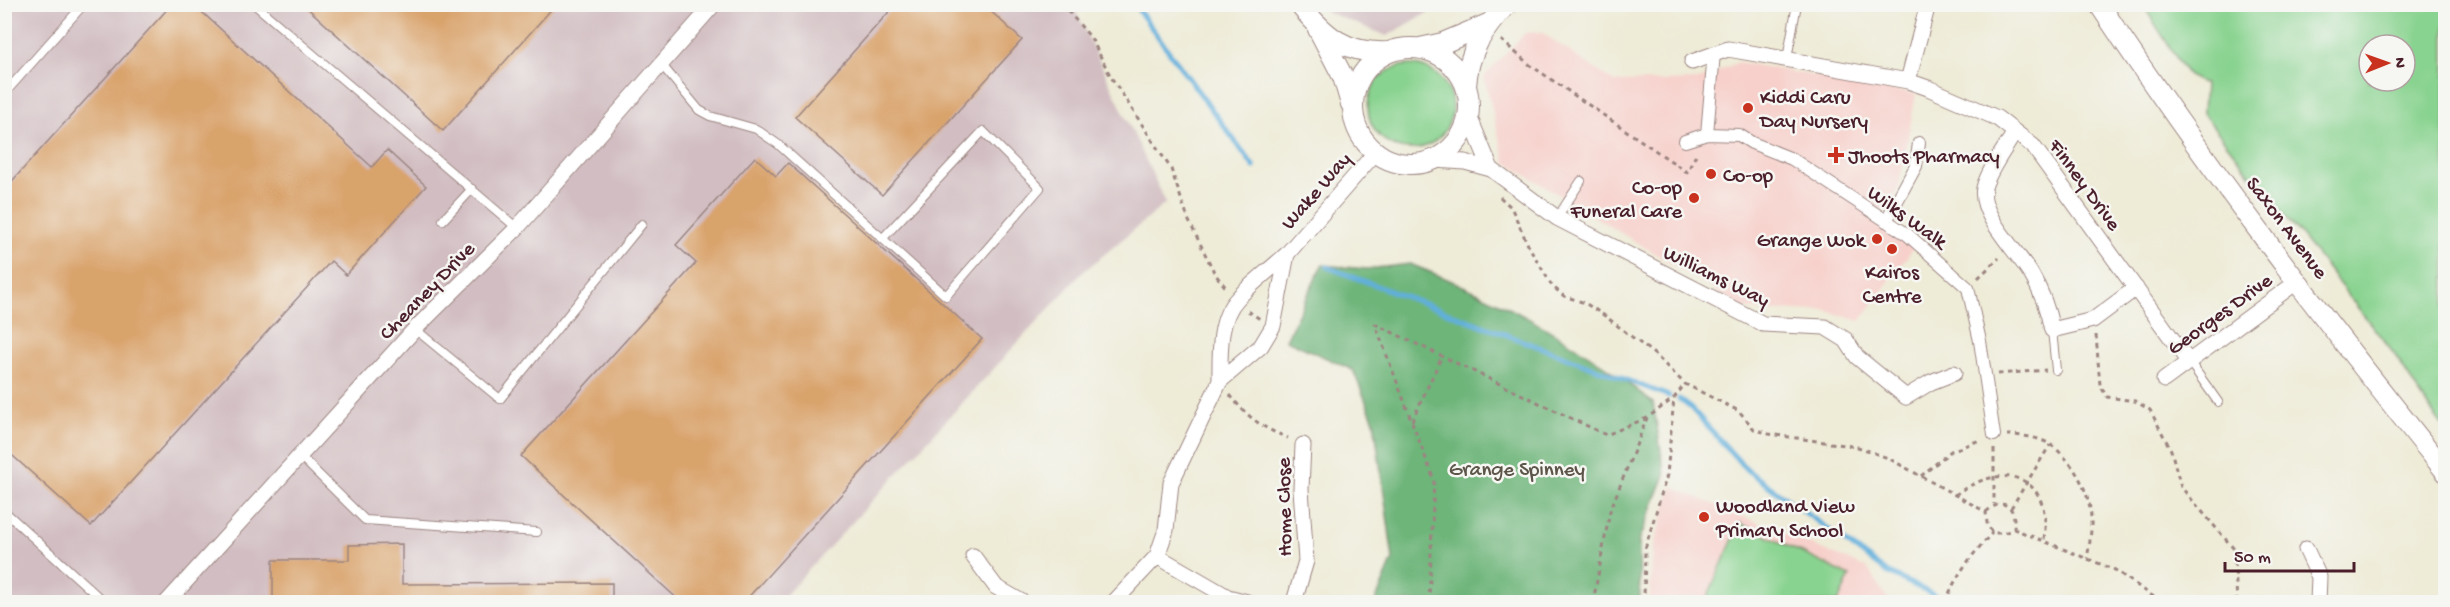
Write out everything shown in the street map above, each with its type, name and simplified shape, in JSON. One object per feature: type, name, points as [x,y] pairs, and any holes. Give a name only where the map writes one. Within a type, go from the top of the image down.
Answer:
[{"type":"street","name":"Cheaney Drive","points":[[167,603],[415,329],[517,228],[714,4]]},
{"type":"street","points":[[1299,4],[1316,24],[1346,47],[1367,53],[1420,48],[1492,30]]},
{"type":"street","points":[[1316,24],[1343,77],[1355,124],[1363,140],[1375,153],[1394,163],[1414,165],[1434,160],[1450,150],[1462,135],[1469,117],[1466,86],[1467,68],[1472,52],[1492,30],[1507,4]]},
{"type":"street","points":[[1908,81],[1928,4]]},
{"type":"street","name":"Saxon Avenue","points":[[2100,4],[2200,149],[2445,472]]},
{"type":"street","points":[[1420,48],[1435,53],[1449,62],[1459,73],[1466,86]]},
{"type":"street","name":"Finney Drive","points":[[1692,62],[1728,49],[1908,81],[1997,118],[2034,146],[2188,361]]},
{"type":"street","points":[[1352,106],[1355,88],[1363,73],[1374,61],[1388,52]]},
{"type":"street","points":[[1707,134],[1714,53]]},
{"type":"street","points":[[1469,117],[1491,169]]},
{"type":"street","points":[[2015,132],[1984,186],[1983,200],[1988,213],[2031,274],[2047,305],[2052,330],[2093,320],[2136,288]]},
{"type":"street","name":"Wilks Walk","points":[[1685,141],[1707,134],[1739,135],[1752,143],[1792,159],[1908,235],[1968,288]]},
{"type":"street","points":[[1886,221],[1916,166],[1919,143]]},
{"type":"street","name":"Wake Way","points":[[1220,381],[1220,349],[1225,322],[1235,301],[1287,254],[1375,153]]},
{"type":"street","name":"Williams Way","points":[[1434,160],[1465,162],[1491,169],[1557,218],[1763,324],[1825,327],[1846,340],[1857,357],[1906,397],[1931,382],[1954,373]]},
{"type":"street","name":"Wake Way","points":[[1114,603],[1157,556],[1166,530],[1171,483],[1220,381],[1261,346],[1273,326],[1287,254]]},
{"type":"street","name":"Georges Drive","points":[[2164,380],[2298,281]]},
{"type":"street","points":[[1968,288],[1994,435]]},
{"type":"street","name":"Home Close","points":[[1294,603],[1306,561],[1301,489],[1303,445]]},
{"type":"street","points":[[2306,549],[2319,578],[2318,603]]},
{"type":"street","points":[[973,556],[996,587],[1022,603]]},
{"type":"street","points":[[1157,556],[1228,597],[1247,603]]},
{"type":"lane","points":[[4,94],[84,4]]},
{"type":"lane","points":[[254,4],[517,228]]},
{"type":"lane","points":[[1787,59],[1797,4]]},
{"type":"lane","points":[[661,64],[699,110],[710,116],[756,129],[779,145],[946,296],[1040,188],[983,131],[883,238]]},
{"type":"lane","points":[[1557,218],[1581,181]]},
{"type":"lane","points":[[443,220],[472,189]]},
{"type":"lane","points":[[415,329],[500,399],[642,224]]},
{"type":"lane","points":[[2052,330],[2056,370]]},
{"type":"lane","points":[[2188,361],[2218,402]]},
{"type":"lane","points":[[300,456],[365,520],[537,532]]},
{"type":"lane","points":[[4,511],[104,603]]},
{"type":"path","points":[[1062,4],[1091,38],[1111,77],[1171,169],[1188,219],[1215,274],[1235,301],[1254,316],[1273,326]]},
{"type":"path","points":[[1492,30],[1530,65],[1687,172],[1707,134]]},
{"type":"path","points":[[1497,195],[1511,207],[1528,245],[1552,286],[1564,296],[1585,303],[1605,316],[1654,354],[1685,384],[1739,411],[1754,429],[1769,434],[1858,447],[1888,458],[1986,512]]},
{"type":"path","points":[[1968,288],[2012,246]]},
{"type":"path","points":[[2093,320],[2099,346],[2100,385],[2107,397],[2135,401],[2150,410],[2171,450],[2181,487],[2234,549],[2237,603]]},
{"type":"path","points":[[1429,603],[1434,480],[1375,324],[1606,435],[1647,418],[1674,398],[1685,384]]},
{"type":"path","points":[[1412,421],[1442,356]]},
{"type":"path","points":[[1985,375],[2056,370]]},
{"type":"path","points":[[1220,381],[1244,413],[1262,427],[1303,445]]},
{"type":"path","points":[[1644,603],[1645,549],[1668,475],[1674,398]]},
{"type":"path","points":[[1593,603],[1611,511],[1647,418]]},
{"type":"path","points":[[1922,476],[1951,451],[1994,435],[2020,435],[2050,445],[2068,461],[2081,480],[2088,499],[2092,524],[2087,558]]},
{"type":"path","points":[[1986,512],[1994,504],[1994,435]]},
{"type":"path","points":[[2011,508],[2050,445]]},
{"type":"path","points":[[1955,495],[1964,488],[1995,477],[2013,477],[2028,482],[2038,492],[2044,506],[2044,541]]},
{"type":"path","points":[[1994,504],[2002,504],[2011,508],[2015,516],[2013,529]]},
{"type":"path","points":[[1986,512],[1987,523],[1992,533]]},
{"type":"path","points":[[2013,529],[2115,570],[2161,603]]},
{"type":"path","points":[[1992,533],[2004,534],[2013,529]]},
{"type":"path","points":[[1946,603],[1957,577],[1973,553],[1992,533]]},
{"type":"shaded area","points":[[4,5],[1073,5],[1166,203],[1082,273],[779,602],[5,602]]},
{"type":"shaded area","points":[[1323,5],[1441,5],[1387,36],[1327,12]]},
{"type":"shaded area","points":[[1541,32],[1614,82],[1699,80],[1738,62],[1916,94],[1898,190],[1877,215],[1917,243],[1860,321],[1824,310],[1764,311],[1744,308],[1505,162],[1484,77],[1525,33]]},
{"type":"shaded area","name":"Woodland View Primary School","points":[[1672,487],[1867,568],[1890,602],[1649,602],[1653,548]]},
{"type":"green space","points":[[2143,5],[2445,5],[2445,428],[2431,411],[2395,355],[2203,113],[2205,84],[2188,76]]},
{"type":"green space","points":[[1402,65],[1418,65],[1434,72],[1445,83],[1452,99],[1449,123],[1440,137],[1418,149],[1402,149],[1386,142],[1375,131],[1368,115],[1368,99],[1375,83],[1386,72]]},
{"type":"green space","name":"Grange Spinney","points":[[1410,264],[1475,291],[1537,323],[1597,361],[1653,403],[1665,475],[1639,541],[1640,602],[1375,602],[1393,559],[1374,421],[1353,370],[1286,340],[1322,265],[1367,269]]},
{"type":"green space","points":[[1740,523],[1850,576],[1838,602],[1705,602]]},
{"type":"building","points":[[172,4],[193,4],[372,167],[387,150],[426,186],[346,275],[331,261],[91,526],[4,448],[4,190]]},
{"type":"building","points":[[303,4],[556,4],[443,131]]},
{"type":"building","points":[[896,4],[983,4],[1022,40],[882,195],[795,117]]},
{"type":"building","points":[[755,157],[776,176],[788,163],[982,339],[743,603],[682,603],[521,456],[696,263],[676,245]]},
{"type":"building","points":[[402,544],[402,584],[612,583],[612,603],[273,603],[273,560],[349,560],[349,545]]},
{"type":"waterway","points":[[1134,4],[1254,167]]},
{"type":"waterway","points":[[1327,267],[1669,396]]},
{"type":"waterway","points":[[1679,399],[1691,408],[1747,470],[1887,572],[1936,596]]},
{"type":"place","name":"Kiddi Caru Day Nursery","points":[[1748,108]]},
{"type":"place","name":"Jhoots Pharmacy","points":[[1836,155]]},
{"type":"place","name":"Co-op","points":[[1711,174]]},
{"type":"place","name":"Co-op Funeral Care","points":[[1694,198]]},
{"type":"place","name":"Grange Wok","points":[[1877,239]]},
{"type":"place","name":"Kairos Centre","points":[[1892,249]]},
{"type":"place","name":"Woodland View Primary School","points":[[1704,517]]}]
